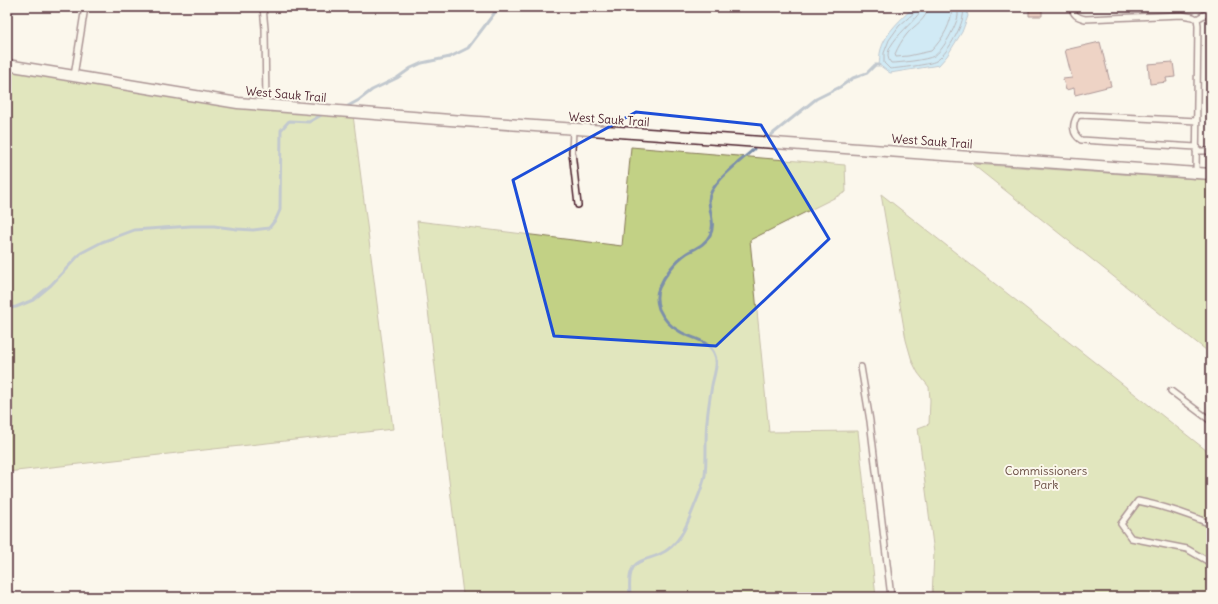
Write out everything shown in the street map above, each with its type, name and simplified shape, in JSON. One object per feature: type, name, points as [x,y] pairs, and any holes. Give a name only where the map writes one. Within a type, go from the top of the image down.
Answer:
[{"type":"street","name":"West Sauk Trail","points":[[7,65],[238,103],[573,129],[1211,174]]},
{"type":"lane","points":[[74,76],[85,7]]},
{"type":"lane","points":[[263,7],[265,29],[266,105]]},
{"type":"lane","points":[[1072,7],[1073,13],[1078,18],[1085,19],[1182,15],[1197,19]]},
{"type":"lane","points":[[1197,19],[1211,11]]},
{"type":"lane","points":[[1196,173],[1197,19]]},
{"type":"lane","points":[[1197,121],[1081,115],[1077,116],[1074,123],[1074,132],[1081,140],[1211,151]]},
{"type":"lane","points":[[573,129],[572,152],[578,205]]},
{"type":"lane","points":[[861,367],[870,421],[891,597]]},
{"type":"lane","points":[[1171,392],[1211,421]]},
{"type":"lane","points":[[1211,524],[1157,505],[1138,501],[1121,524],[1131,538],[1187,549],[1211,563]]},
{"type":"highlighted area","points":[[636,112],[761,125],[829,239],[716,346],[554,336],[513,180]]},
{"type":"green space","points":[[7,67],[353,115],[393,429],[7,472]]},
{"type":"green space","points":[[631,147],[845,165],[846,192],[750,240],[769,432],[858,431],[876,597],[454,597],[463,594],[417,221],[622,246]]},
{"type":"green space","points":[[972,164],[1211,180],[1211,354]]},
{"type":"green space","name":"Commissioners Park","points":[[881,194],[1211,454],[1211,597],[932,597],[934,553],[918,428],[929,424],[929,387],[918,373],[912,361],[906,340]]},
{"type":"water","points":[[914,7],[966,7],[968,16],[962,32],[947,56],[939,65],[890,73],[879,65],[883,43],[890,31]]},
{"type":"building","points":[[1029,7],[1042,7],[1042,16],[1029,16]]},
{"type":"building","points":[[1100,42],[1111,86],[1075,95],[1074,88],[1066,90],[1063,79],[1072,78],[1065,50]]},
{"type":"building","points":[[1173,62],[1175,77],[1166,78],[1167,82],[1150,84],[1148,64]]},
{"type":"waterway","points":[[348,106],[372,90],[397,78],[411,68],[422,63],[450,57],[468,48],[499,7]]},
{"type":"waterway","points":[[770,136],[816,99],[840,87],[853,78],[867,73],[875,65],[879,65]]},
{"type":"waterway","points":[[7,308],[16,307],[33,300],[51,285],[81,253],[102,242],[134,230],[191,226],[214,226],[253,230],[269,228],[276,219],[280,210],[281,130],[289,121],[309,122],[325,113]]},
{"type":"waterway","points":[[630,597],[630,576],[634,566],[640,561],[656,556],[667,550],[678,540],[689,521],[705,475],[707,416],[716,364],[714,353],[711,348],[703,342],[676,329],[665,319],[658,307],[657,293],[661,283],[674,264],[687,253],[703,244],[710,235],[712,231],[712,222],[709,200],[710,194],[714,187],[754,149]]}]
